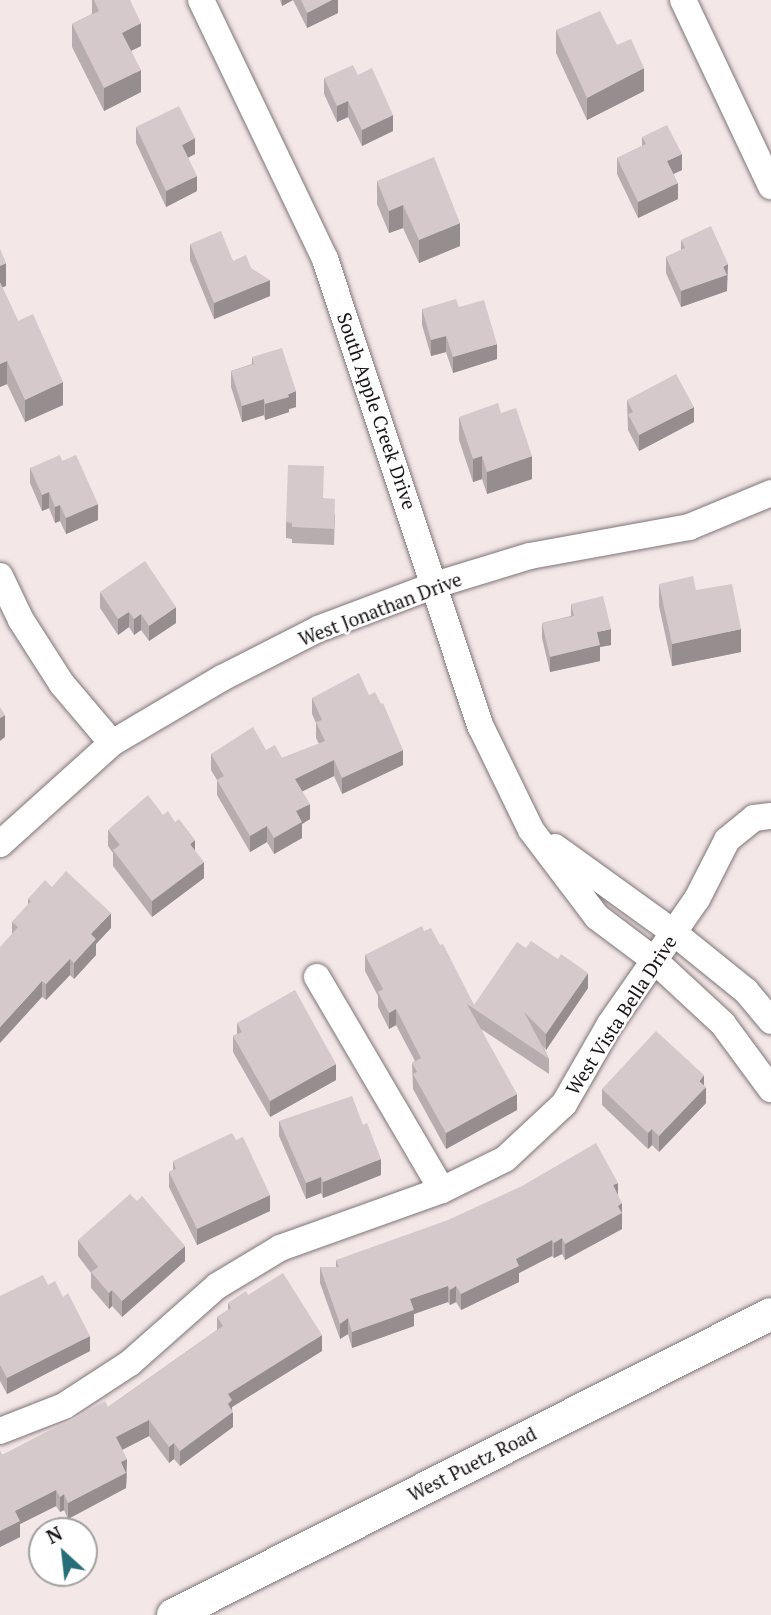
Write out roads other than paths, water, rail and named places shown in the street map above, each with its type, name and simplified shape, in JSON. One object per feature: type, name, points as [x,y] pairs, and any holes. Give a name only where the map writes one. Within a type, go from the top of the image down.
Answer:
[{"type":"street","name":"South Apple Creek Drive","points":[[201,0],[325,259],[481,727],[531,831],[597,917],[654,960],[723,1024],[771,1089]]},
{"type":"street","points":[[683,0],[771,186]]},
{"type":"street","name":"West Jonathan Drive","points":[[0,844],[112,743],[222,678],[318,629],[435,585],[530,556],[689,527],[771,493]]},
{"type":"street","points":[[0,576],[21,620],[62,684],[112,743]]},
{"type":"street","name":"West Vista Bella Drive","points":[[0,1431],[64,1406],[130,1363],[217,1286],[281,1248],[442,1190],[505,1159],[564,1104],[610,1024],[697,899],[727,840],[754,818],[771,817]]},
{"type":"street","name":"South Apple Creek Drive","points":[[531,831],[673,932],[746,991],[771,1021]]},
{"type":"street","points":[[317,977],[442,1190]]},
{"type":"street","name":"West Puetz Road","points":[[173,1615],[771,1314]]}]
